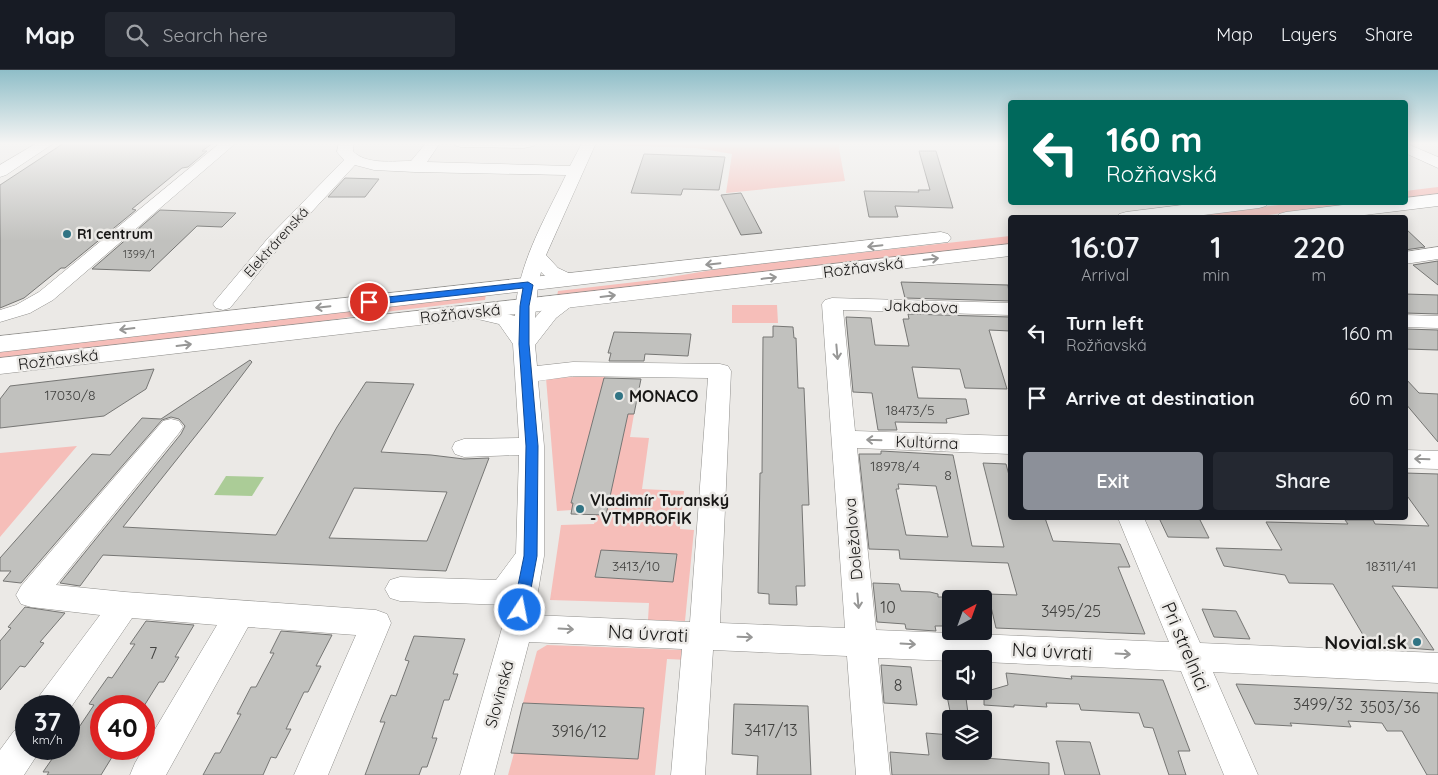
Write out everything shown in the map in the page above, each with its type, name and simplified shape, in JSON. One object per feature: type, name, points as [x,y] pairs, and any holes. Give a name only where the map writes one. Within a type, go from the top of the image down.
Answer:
[{"type":"main road","points":[[1408,186],[1438,182]]},
{"type":"main road","points":[[1408,202],[1438,200]]},
{"type":"main road","points":[[1151,215],[1234,205]]},
{"type":"main road","points":[[1307,215],[1377,205]]},
{"type":"main road","name":"Rožňavská","points":[[568,291],[742,256],[1008,230]]},
{"type":"main road","name":"Rožňavská","points":[[0,344],[1008,250]]},
{"type":"main road","name":"Rožňavská","points":[[11,365],[472,312],[526,295]]},
{"type":"street","points":[[0,316],[23,309],[46,296],[190,176]]},
{"type":"street","name":"Elektrárenská","points":[[223,304],[275,241],[337,176]]},
{"type":"street","name":"Slovinská","points":[[477,775],[517,628],[530,556],[532,446],[524,344],[526,295],[536,256],[573,176]]},
{"type":"street","points":[[1408,258],[1438,254]]},
{"type":"street","points":[[472,312],[506,319],[524,344],[568,291],[536,256]]},
{"type":"street","name":"Jakabova","points":[[832,304],[1008,309]]},
{"type":"street","name":"Doležalova","points":[[832,304],[873,775]]},
{"type":"street","points":[[1408,321],[1438,322]]},
{"type":"street","points":[[0,374],[11,365]]},
{"type":"street","points":[[526,375],[573,369],[720,370],[704,636],[698,648],[688,775]]},
{"type":"street","points":[[170,427],[31,595],[125,605],[376,623],[311,775]]},
{"type":"street","name":"Kultúrna","points":[[844,439],[1008,445]]},
{"type":"street","points":[[464,448],[532,446]]},
{"type":"street","points":[[1408,459],[1438,460]]},
{"type":"street","name":"Pri strelnici","points":[[1132,520],[1241,775]]},
{"type":"street","points":[[400,588],[504,593],[530,556]]},
{"type":"street","points":[[60,695],[125,605]]},
{"type":"street","points":[[147,775],[240,613]]},
{"type":"street","name":"Na úvrati","points":[[517,628],[1438,668]]},
{"type":"street","points":[[3,775],[15,758]]},
{"type":"shaded area","points":[[729,176],[844,176],[845,181],[726,193]]},
{"type":"shaded area","points":[[1438,187],[1438,195],[1408,199],[1408,191]]},
{"type":"shaded area","points":[[1280,205],[1342,205],[1268,215],[1192,215]]},
{"type":"shaded area","points":[[1008,236],[1008,245],[557,296],[558,291],[653,280],[724,268]]},
{"type":"shaded area","points":[[486,294],[485,300],[368,314],[281,328],[0,360],[0,349]]},
{"type":"shaded area","points":[[732,305],[777,305],[778,323],[732,323]]},
{"type":"shaded area","points":[[605,376],[571,502],[573,503],[572,510],[557,511],[546,378]]},
{"type":"shaded area","points":[[628,414],[634,414],[630,437],[649,438],[642,489],[684,491],[680,529],[694,530],[685,621],[648,620],[649,603],[550,600],[561,525],[594,524],[596,515],[606,515]]},
{"type":"shaded area","points":[[77,446],[0,537],[0,453]]},
{"type":"shaded area","points":[[226,476],[264,477],[252,496],[214,495]]},
{"type":"shaded area","points":[[547,645],[684,650],[688,660],[667,659],[655,775],[508,775],[514,753],[638,759],[644,708],[523,703],[537,651]]},
{"type":"building","name":"R1 centrum","points":[[14,176],[172,176],[132,209],[136,210],[65,268],[61,268],[24,298],[0,308],[0,185]]},
{"type":"building","points":[[637,176],[722,176],[719,190],[683,189],[681,195],[631,193]]},
{"type":"building","points":[[926,176],[943,176],[953,208],[895,206],[898,217],[869,217],[864,191],[919,192],[918,190],[930,190]]},
{"type":"building","points":[[345,178],[379,179],[365,197],[328,197]]},
{"type":"building","points":[[741,193],[762,233],[741,235],[721,195]]},
{"type":"building","points":[[160,210],[236,213],[222,227],[197,226],[150,271],[92,269]]},
{"type":"building","points":[[1408,231],[1425,247],[1408,250]]},
{"type":"building","points":[[1438,261],[1438,285],[1413,265]]},
{"type":"building","points":[[901,282],[1008,285],[1008,301],[905,298]]},
{"type":"building","points":[[1408,294],[1438,295],[1438,314],[1408,313]]},
{"type":"building","points":[[908,314],[1008,317],[1008,331],[989,330],[1007,389],[965,388],[960,369],[912,367],[918,398],[966,399],[969,414],[946,419],[947,423],[895,422],[897,430],[878,430],[872,393],[853,392],[846,317],[871,318],[875,345],[909,346],[903,319],[909,319]]},
{"type":"building","points":[[773,326],[793,327],[794,338],[796,338],[798,388],[804,388],[809,505],[802,505],[805,586],[796,586],[797,605],[769,604],[769,594],[758,593],[760,473],[762,473],[763,337],[773,337]]},
{"type":"building","points":[[1408,329],[1438,330],[1438,350],[1408,349]]},
{"type":"building","points":[[614,332],[691,334],[688,356],[645,354],[644,361],[609,361],[611,353],[608,353]]},
{"type":"building","points":[[250,360],[252,362],[123,527],[276,535],[337,427],[366,382],[414,384],[381,452],[464,459],[489,458],[446,571],[103,555],[80,586],[60,583],[181,434],[185,426],[179,419],[171,417],[162,420],[21,583],[3,581],[11,571],[0,571],[0,558],[92,454],[110,455],[142,418],[161,419]],"holes":[[[354,488],[447,492],[427,541],[329,538]]]},
{"type":"building","points":[[154,369],[146,389],[104,416],[0,428],[0,399],[10,386]]},
{"type":"building","points":[[604,378],[641,379],[634,414],[628,414],[606,515],[571,514],[573,503],[571,503]]},
{"type":"building","points":[[1408,381],[1419,393],[1438,394],[1438,442],[1408,407]]},
{"type":"building","points":[[881,451],[953,455],[972,546],[1004,547],[983,463],[1006,464],[1008,472],[1008,520],[1046,520],[1053,541],[1120,544],[1130,567],[1118,567],[1145,634],[996,628],[992,611],[992,594],[1017,595],[1008,563],[900,559],[899,550],[869,549],[859,454],[881,454]],"holes":[[[898,484],[936,486],[948,537],[906,535],[896,489],[899,489]]]},
{"type":"building","points":[[1408,473],[1438,474],[1438,588],[1392,586],[1434,650],[1369,645],[1333,584],[1289,583],[1285,575],[1224,566],[1216,548],[1282,550],[1266,522],[1348,524],[1345,520],[1373,520],[1375,524],[1429,526],[1408,497]]},
{"type":"building","points":[[1160,520],[1200,520],[1209,538],[1168,537]]},
{"type":"building","points":[[601,550],[677,554],[673,582],[595,577]]},
{"type":"building","points":[[873,583],[899,584],[901,591],[930,592],[938,594],[938,597],[942,597],[942,626],[935,626],[936,631],[906,629],[905,624],[877,622]]},
{"type":"building","points":[[25,607],[65,613],[40,642],[44,643],[25,667],[20,666],[0,690],[0,641],[11,628],[8,627]]},
{"type":"building","points":[[1202,609],[1236,611],[1250,639],[1214,637]]},
{"type":"building","points":[[146,621],[194,625],[175,657],[179,657],[164,682],[159,682],[151,695],[95,695],[108,677],[112,678],[135,644],[130,644]]},
{"type":"building","points":[[281,631],[332,635],[316,666],[321,666],[308,692],[304,692],[286,729],[291,729],[276,758],[271,757],[263,775],[203,775],[215,753],[220,753],[241,714],[237,714],[251,687],[256,687],[274,653],[270,653]]},
{"type":"building","points":[[414,636],[465,639],[453,674],[458,674],[449,700],[444,700],[432,738],[437,738],[427,767],[422,767],[419,775],[365,775],[385,722],[380,722],[391,695],[396,696],[409,661],[405,660]]},
{"type":"building","points":[[881,665],[911,667],[917,705],[884,703]]},
{"type":"building","points":[[1006,673],[1072,679],[1071,676],[1163,680],[1190,751],[1178,751],[1186,775],[1169,775],[1153,728],[1144,727],[1139,713],[1081,710],[1079,704],[1046,703],[1047,707],[984,705],[984,700],[992,700],[992,690],[1008,685]]},
{"type":"building","points":[[1236,684],[1438,693],[1438,775],[1427,775],[1402,731],[1387,731],[1382,723],[1348,721],[1351,727],[1290,723],[1292,726],[1255,724]]},
{"type":"building","points":[[948,700],[966,700],[968,710],[950,710]]},
{"type":"building","points":[[523,703],[644,708],[638,759],[511,753]]},
{"type":"building","points":[[734,704],[808,706],[811,775],[757,775],[758,756],[732,754]]},
{"type":"building","points":[[90,711],[90,760],[110,760],[101,775],[47,775],[49,772],[43,772],[51,760],[80,760],[80,726]]},
{"type":"building","points":[[926,733],[942,734],[942,760],[992,759],[1049,763],[1049,775],[892,775],[890,752],[929,755]]},
{"type":"building","points":[[1056,741],[1090,742],[1100,775],[1065,775]]},
{"type":"place","name":"R1 centrum","points":[[67,234]]},
{"type":"place","name":"MONACO","points":[[619,396]]},
{"type":"place","name":"Vladimír Turanský - VTMPROFIK","points":[[580,509]]},
{"type":"place","name":"Novial.sk","points":[[1417,642]]},
{"type":"route","points":[[369,302],[528,285],[524,317],[524,344],[532,446],[530,556],[520,610]]}]
